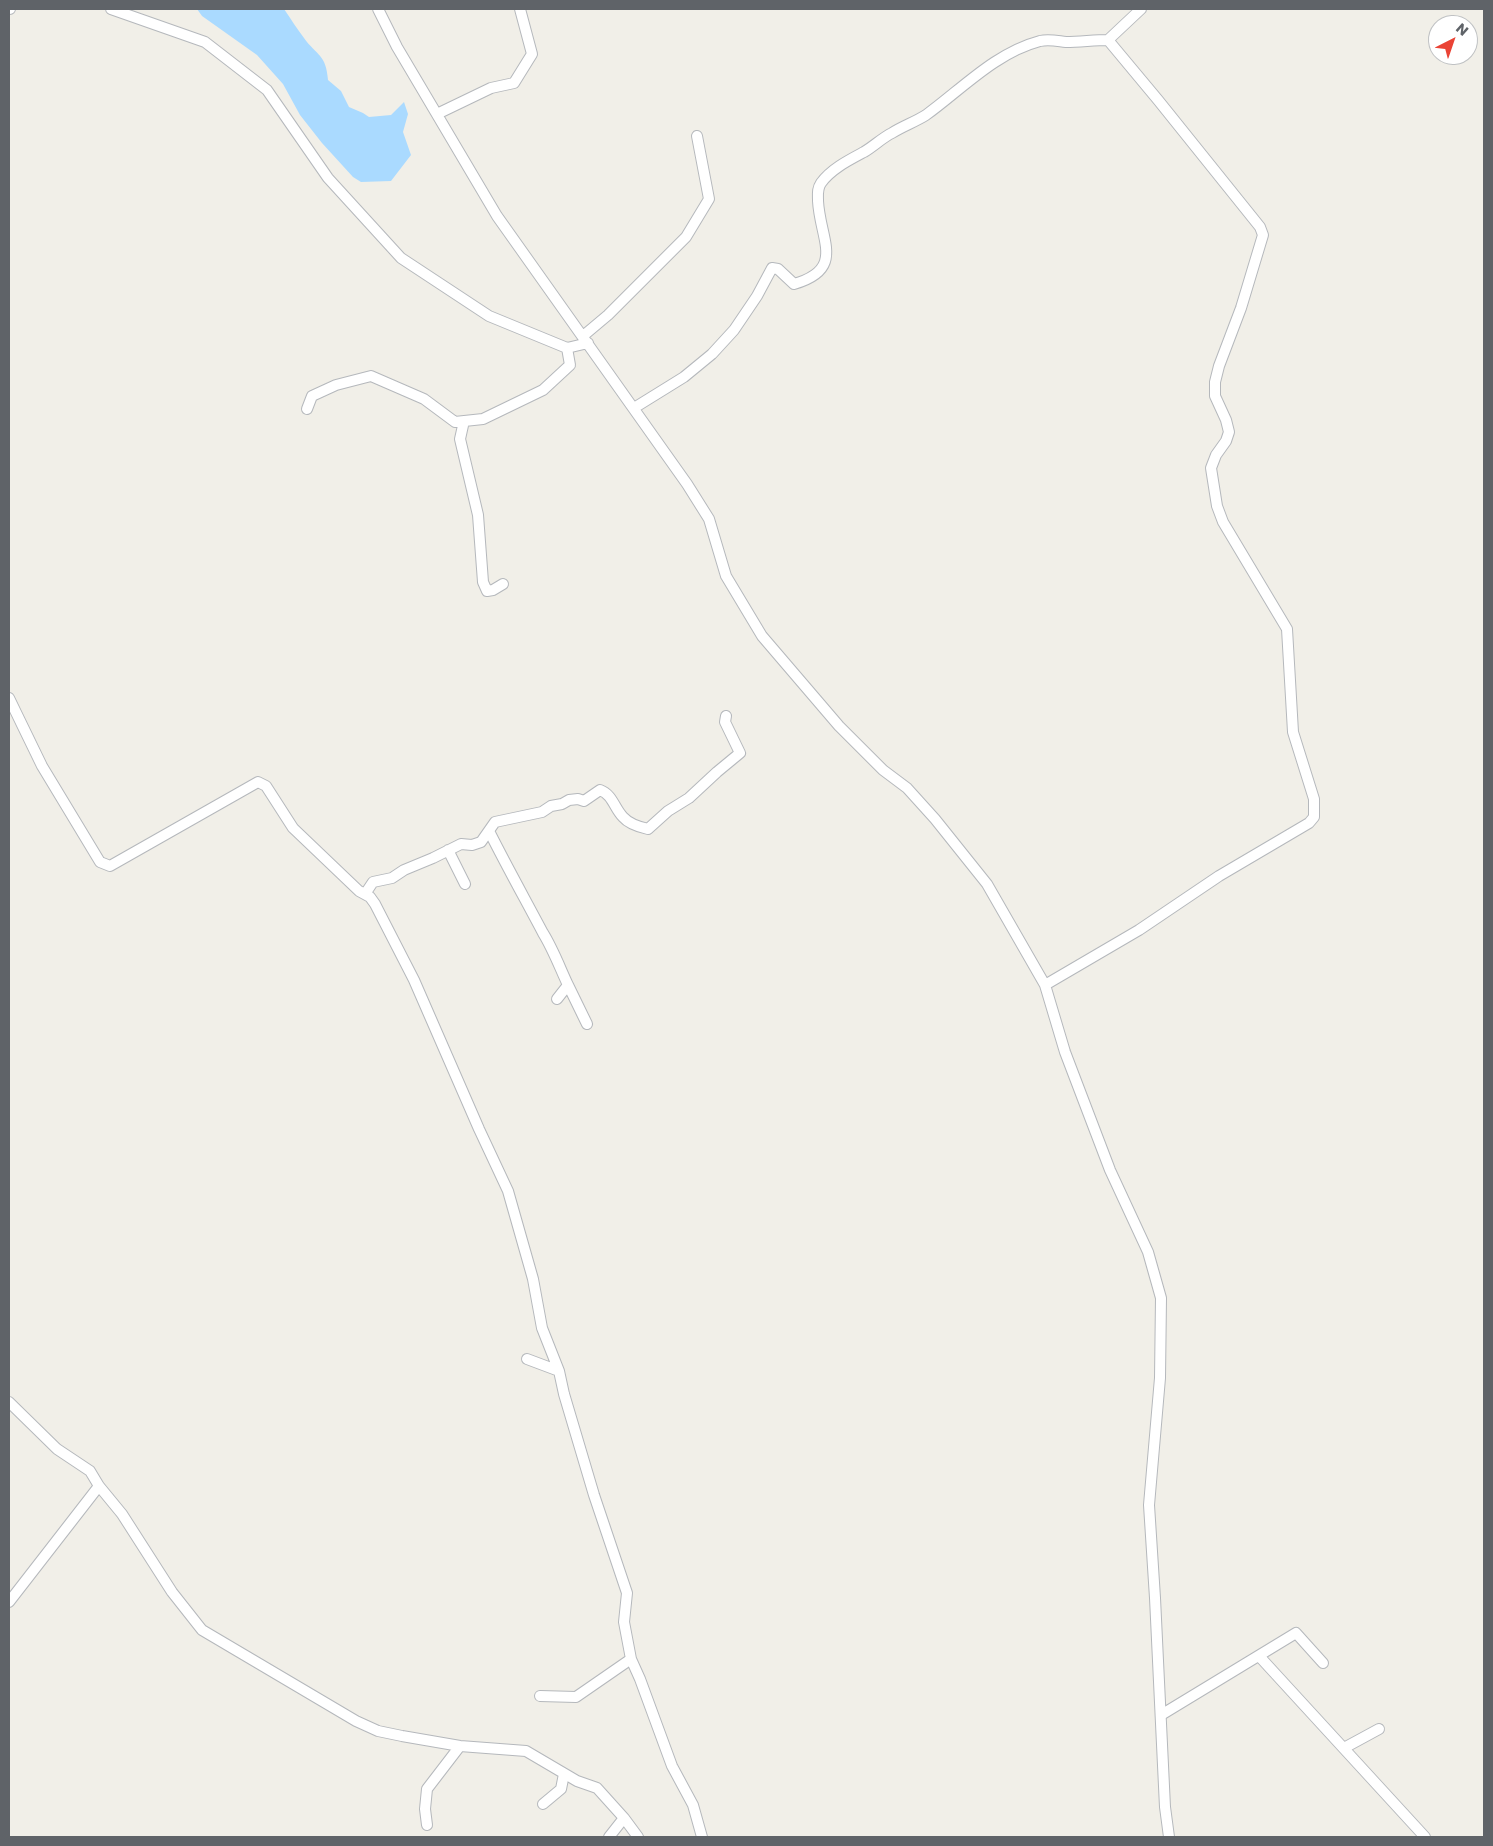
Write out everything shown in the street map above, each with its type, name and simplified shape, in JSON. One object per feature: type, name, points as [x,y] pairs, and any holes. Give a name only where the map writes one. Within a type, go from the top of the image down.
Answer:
[{"type":"street","points":[[111,9],[205,42],[267,90],[328,178],[401,258],[489,316],[567,348],[585,339],[686,236],[709,199],[696,136]]},
{"type":"street","points":[[378,9],[397,46],[497,216],[634,408],[709,519],[726,576],[762,636],[839,726],[883,770],[907,788],[961,850],[987,884],[1045,984],[1065,1052],[1110,1170],[1148,1252],[1161,1298],[1160,1378],[1149,1505],[1165,1807],[1169,1837]]},
{"type":"street","points":[[437,114],[492,88],[514,83],[532,54],[520,9]]},
{"type":"street","points":[[634,408],[684,378],[712,354],[734,330],[757,296],[772,268],[778,269],[794,284],[809,280],[821,271],[828,256],[818,206],[818,191],[821,183],[832,172],[893,132],[926,115],[971,79],[1009,54],[1040,41],[1108,40],[1142,9]]},
{"type":"street","points":[[1045,984],[1139,930],[1219,876],[1309,823],[1314,817],[1315,812],[1314,799],[1293,732],[1287,628],[1223,522],[1217,506],[1211,468],[1229,432],[1226,420],[1215,396],[1217,374],[1241,308],[1263,235],[1260,227],[1108,40]]},
{"type":"street","points":[[307,409],[312,396],[336,385],[371,376],[424,399],[455,422],[483,418],[543,390],[570,365],[567,348]]},
{"type":"street","points":[[464,421],[460,439],[478,515],[483,582],[487,591],[503,584]]},
{"type":"street","points":[[9,698],[42,766],[100,862],[110,866],[258,782],[266,786],[293,828],[338,871],[370,897],[375,904],[414,980],[508,1191],[533,1279],[542,1328],[559,1371],[594,1495],[627,1593],[624,1622],[631,1659],[672,1766],[692,1805],[702,1837]]},
{"type":"street","points":[[365,894],[373,882],[392,878],[404,870],[461,844],[472,845],[481,842],[495,822],[542,812],[550,806],[562,804],[569,800],[578,799],[584,801],[600,790],[606,792],[622,817],[637,827],[648,829],[668,811],[689,798],[740,752],[725,722],[726,716]]},
{"type":"street","points":[[489,831],[521,890],[527,906],[544,934],[587,1024]]},
{"type":"street","points":[[448,850],[465,884]]},
{"type":"street","points":[[557,999],[568,985]]},
{"type":"street","points":[[527,1359],[559,1371]]},
{"type":"street","points":[[9,1402],[57,1449],[90,1471],[99,1486],[122,1514],[172,1592],[202,1630],[356,1721],[378,1731],[460,1746],[526,1751],[564,1774],[597,1788],[638,1837]]},
{"type":"street","points":[[9,1602],[99,1486]]},
{"type":"street","points":[[1161,1715],[1296,1633],[1323,1663]]},
{"type":"street","points":[[1259,1656],[1426,1837]]},
{"type":"street","points":[[540,1696],[576,1697],[631,1659]]},
{"type":"street","points":[[1344,1748],[1378,1730]]},
{"type":"street","points":[[428,1825],[425,1809],[427,1789],[460,1746]]},
{"type":"street","points":[[543,1804],[561,1789],[564,1774]]},
{"type":"street","points":[[609,1837],[624,1818]]},
{"type":"water","points":[[197,9],[284,9],[304,38],[323,60],[328,80],[341,91],[349,107],[369,117],[391,115],[404,102],[408,114],[403,132],[411,155],[391,181],[361,182],[353,177],[322,143],[300,115],[283,84],[257,55],[202,16]]}]
